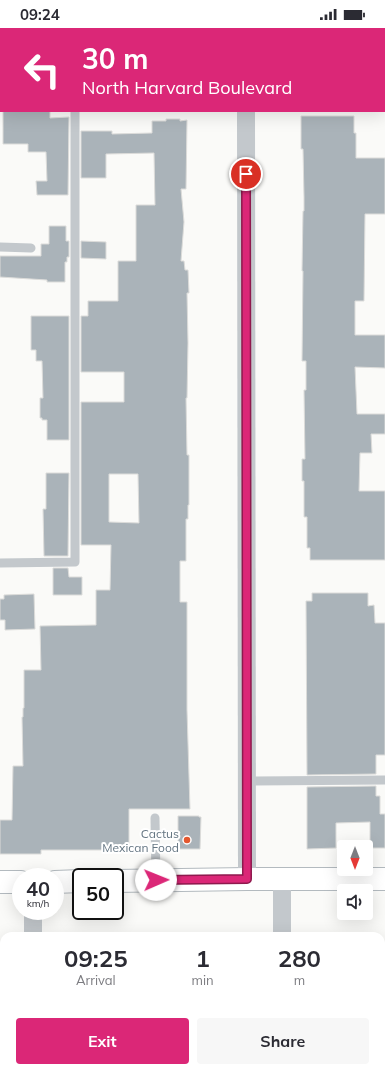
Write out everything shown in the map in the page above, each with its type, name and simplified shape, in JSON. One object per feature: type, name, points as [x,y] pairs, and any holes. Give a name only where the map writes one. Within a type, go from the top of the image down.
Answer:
[{"type":"main road","points":[[124,881],[385,879]]},
{"type":"main road","points":[[0,882],[12,882]]},
{"type":"street","points":[[246,112],[247,879]]},
{"type":"street","points":[[282,880],[282,932]]},
{"type":"street","points":[[33,920],[33,932]]},
{"type":"lane","points":[[0,563],[75,562],[75,112]]},
{"type":"lane","points":[[0,247],[31,248]]},
{"type":"lane","points":[[247,781],[385,780]]},
{"type":"lane","points":[[155,818],[156,880]]},
{"type":"building","points":[[3,112],[50,112],[50,118],[69,117],[68,195],[37,195],[36,181],[47,181],[46,152],[28,152],[28,144],[3,144]]},
{"type":"building","points":[[301,116],[354,116],[356,158],[385,158],[385,214],[365,214],[364,301],[355,301],[355,335],[385,335],[385,368],[355,367],[357,414],[385,414],[385,434],[371,434],[372,453],[360,453],[359,491],[385,491],[385,560],[310,560],[310,548],[307,548],[307,517],[304,517],[304,481],[302,481],[302,459],[305,459],[304,390],[306,390],[306,361],[302,361],[304,197],[303,149],[301,149]]},
{"type":"building","points":[[166,119],[180,119],[180,121],[187,120],[186,189],[181,189],[184,222],[181,261],[184,261],[185,270],[188,270],[189,293],[187,293],[188,343],[186,398],[187,455],[189,455],[189,505],[188,519],[186,519],[186,561],[180,561],[180,602],[187,602],[187,710],[190,809],[129,809],[129,850],[41,850],[41,854],[0,854],[0,820],[12,820],[13,766],[23,766],[22,717],[24,708],[24,670],[41,670],[40,626],[96,625],[96,590],[110,590],[111,545],[81,545],[81,402],[124,402],[124,372],[81,372],[81,316],[88,316],[88,301],[118,301],[118,261],[136,261],[136,205],[155,205],[154,153],[106,154],[106,178],[81,178],[81,131],[112,131],[112,134],[152,133],[152,121],[166,121]],"holes":[[[109,474],[138,474],[139,523],[109,522]]]},
{"type":"building","points":[[49,226],[66,226],[66,241],[69,241],[69,257],[67,257],[67,262],[65,262],[65,282],[47,282],[47,280],[0,277],[0,256],[41,256],[41,244],[49,244]]},
{"type":"building","points":[[81,241],[106,242],[106,259],[81,258]]},
{"type":"building","points":[[31,316],[69,316],[69,440],[47,440],[47,420],[42,420],[42,418],[40,418],[40,398],[43,398],[42,361],[36,361],[36,350],[31,350]]},
{"type":"building","points":[[46,473],[69,473],[68,556],[44,556],[43,509],[46,509]]},
{"type":"building","points":[[53,568],[68,568],[69,577],[82,577],[82,595],[53,595]]},
{"type":"building","points":[[312,593],[368,593],[368,606],[374,605],[375,623],[385,623],[385,755],[376,755],[376,774],[307,775],[306,601],[312,601]]},
{"type":"building","points":[[34,594],[35,629],[5,630],[5,620],[0,620],[0,599],[4,599],[4,595]]},
{"type":"building","points":[[376,786],[376,796],[380,796],[380,814],[385,814],[385,848],[373,848],[373,840],[370,840],[370,822],[336,823],[336,848],[307,849],[307,787]]},
{"type":"building","points":[[178,816],[201,817],[200,849],[178,849]]},
{"type":"place","name":"Cactus Mexican Food","points":[[187,840]]},
{"type":"route","points":[[156,880],[247,879],[246,174]]}]
